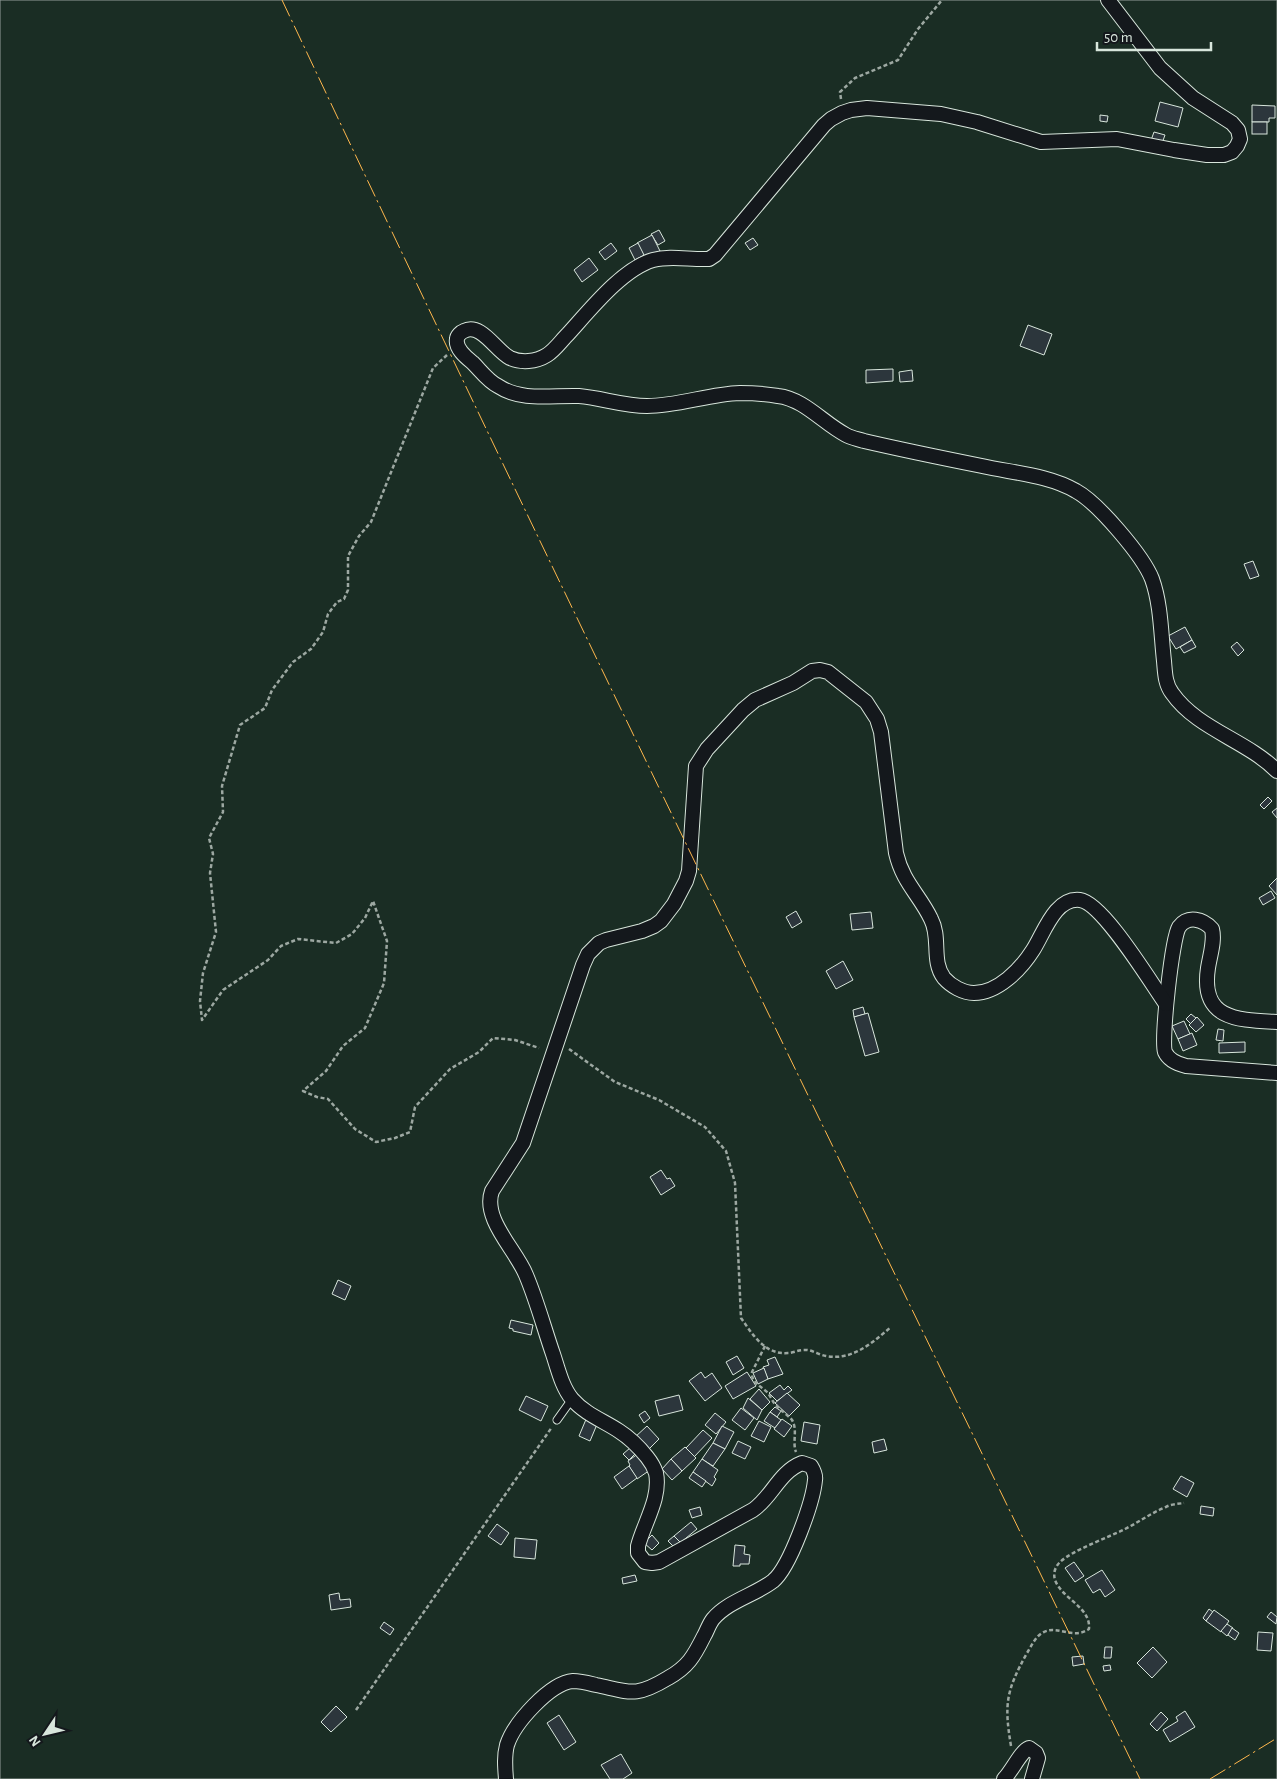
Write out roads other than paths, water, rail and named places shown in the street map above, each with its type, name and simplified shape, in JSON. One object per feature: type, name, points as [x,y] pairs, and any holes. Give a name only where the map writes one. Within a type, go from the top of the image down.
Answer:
[{"type":"street","points":[[1108,0],[1160,68],[1193,98],[1232,122],[1238,130],[1240,139],[1232,152],[1224,155],[1207,155],[1117,139],[1041,142],[977,122],[941,114],[867,108],[852,110],[831,118],[824,125],[709,259],[663,258],[643,264],[616,283],[553,350],[539,359],[528,361],[511,358],[503,354],[480,332],[474,329],[463,331],[459,334],[457,345],[462,353],[487,378],[497,386],[510,392],[530,396],[578,396],[646,406],[739,393],[779,396],[799,402],[847,436],[864,442],[1057,482],[1075,490],[1092,502],[1147,568],[1156,593],[1167,684],[1170,692],[1192,715],[1257,754],[1277,771]]},
{"type":"street","points":[[506,1779],[505,1753],[511,1736],[517,1726],[543,1697],[556,1687],[564,1683],[579,1681],[632,1693],[655,1685],[689,1663],[695,1655],[712,1620],[717,1615],[761,1589],[780,1574],[790,1558],[812,1494],[815,1472],[811,1466],[802,1463],[790,1470],[764,1501],[753,1510],[659,1562],[645,1562],[638,1553],[638,1546],[653,1504],[656,1480],[654,1468],[643,1452],[630,1439],[586,1412],[572,1400],[560,1375],[527,1276],[492,1217],[490,1204],[490,1195],[496,1182],[523,1143],[588,954],[599,943],[642,931],[661,921],[674,904],[686,881],[691,858],[694,777],[700,758],[743,710],[755,700],[812,671],[828,672],[866,702],[877,718],[881,732],[896,853],[904,877],[932,921],[937,961],[939,970],[944,978],[957,988],[971,993],[994,988],[1020,967],[1033,950],[1057,910],[1073,900],[1081,900],[1089,903],[1115,929],[1166,1004]]},
{"type":"street","points":[[1277,1022],[1236,1018],[1226,1015],[1213,1003],[1208,995],[1206,980],[1213,934],[1208,925],[1198,920],[1187,921],[1179,928],[1176,934],[1166,1004],[1165,1052],[1170,1059],[1186,1066],[1277,1074]]},
{"type":"street","points":[[1004,1779],[1026,1749],[1029,1748],[1036,1753],[1038,1758],[1038,1764],[1032,1779]]},
{"type":"lane","points":[[557,1420],[572,1400]]}]
